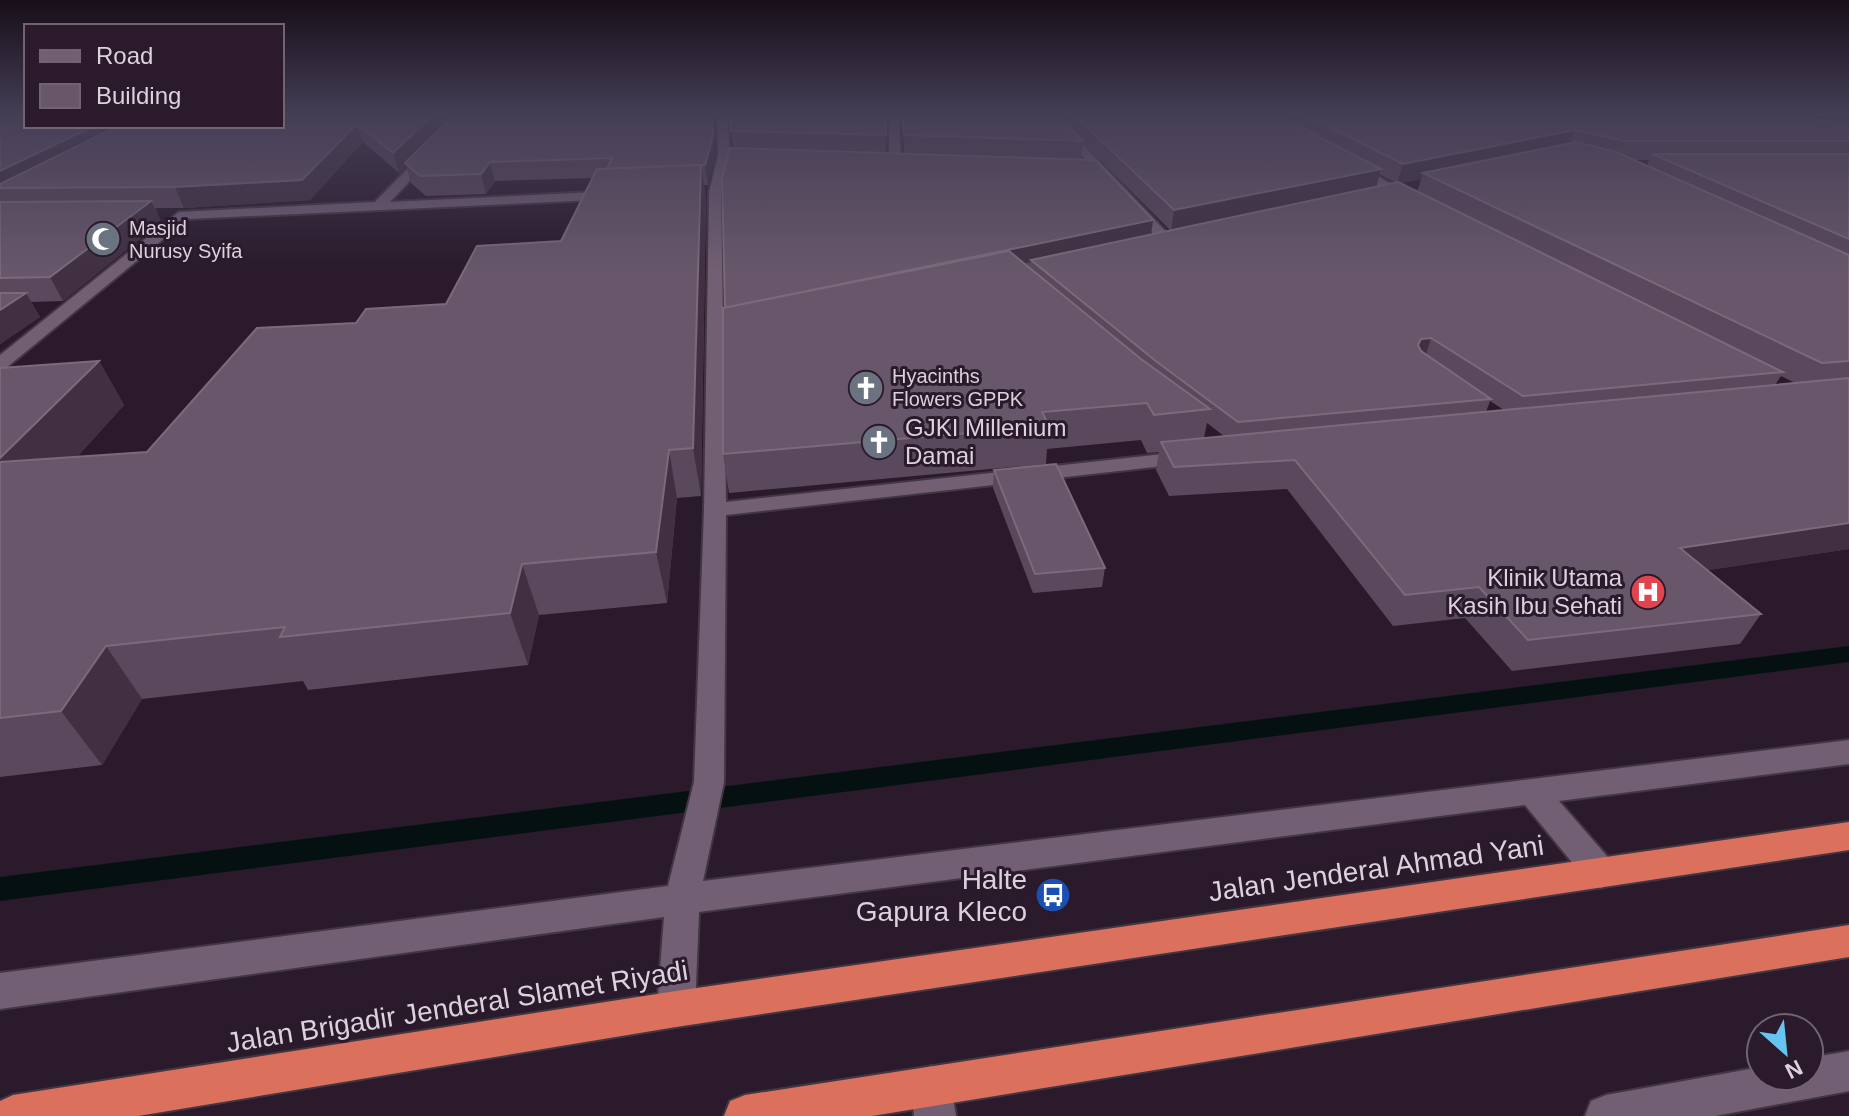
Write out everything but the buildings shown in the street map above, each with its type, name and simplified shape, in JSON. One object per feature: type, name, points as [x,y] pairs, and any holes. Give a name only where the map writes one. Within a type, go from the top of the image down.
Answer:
[{"type":"highway","name":"Jalan Jenderal Ahmad Yani","points":[[914,974],[1849,836]]},
{"type":"highway","points":[[745,1116],[933,1101],[1849,941]]},
{"type":"highway","name":"Jalan Brigadir Jenderal Slamet Riyadi","points":[[13,1116],[676,1009],[914,974]]},
{"type":"street","points":[[380,204],[417,166]]},
{"type":"street","points":[[676,1009],[686,886],[709,782],[715,510],[723,335],[707,192],[724,166]]},
{"type":"street","points":[[1347,166],[1426,206]]},
{"type":"street","points":[[1081,167],[1097,167],[1175,239],[1152,244]]},
{"type":"street","points":[[1367,198],[1427,185]]},
{"type":"street","points":[[154,216],[635,195]]},
{"type":"street","points":[[0,364],[184,215]]},
{"type":"street","points":[[40,309],[67,309]]},
{"type":"street","points":[[715,510],[1213,454]]},
{"type":"street","points":[[0,991],[686,886],[1849,752]]},
{"type":"street","points":[[1531,791],[1601,873]]},
{"type":"street","points":[[1606,1116],[1849,1071]]},
{"type":"waterway","points":[[0,889],[1849,654]]},
{"type":"place","name":"Masjid Nurusy Syifa","points":[[103,239]]},
{"type":"place","name":"Hyacinths Flowers GPPK","points":[[866,388]]},
{"type":"place","name":"GJKI Millenium Damai","points":[[879,442]]},
{"type":"place","name":"Klinik Utama Kasih Ibu Sehati","points":[[1648,592]]},
{"type":"place","name":"Halte Gapura Kleco","points":[[1053,895]]}]
